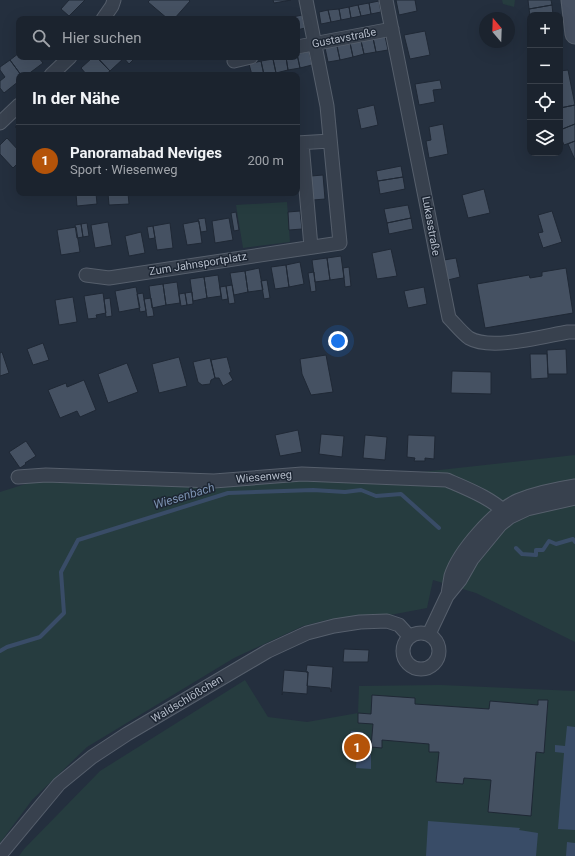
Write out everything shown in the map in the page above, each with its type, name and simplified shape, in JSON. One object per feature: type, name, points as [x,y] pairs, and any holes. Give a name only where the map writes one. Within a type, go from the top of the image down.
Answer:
[{"type":"main road","points":[[571,0],[575,34]]},
{"type":"street","points":[[105,16],[114,0]]},
{"type":"street","name":"Zum Jahnsportplatz","points":[[86,275],[109,278],[340,243],[327,106],[306,0]]},
{"type":"street","name":"Lukasstraße","points":[[386,0],[449,318],[469,338],[486,344],[575,332]]},
{"type":"street","name":"Gustavstraße","points":[[300,46],[392,29]]},
{"type":"street","points":[[54,72],[67,60]]},
{"type":"street","points":[[234,61],[238,60]]},
{"type":"street","points":[[0,123],[16,108]]},
{"type":"street","points":[[311,247],[300,143],[330,141]]},
{"type":"street","name":"Wiesenweg","points":[[18,477],[46,475],[214,481],[302,474],[447,480],[469,489],[506,513]]},
{"type":"street","points":[[429,634],[447,596],[452,575],[463,553],[485,526],[506,513],[519,500],[551,490],[575,486]]},
{"type":"street","points":[[506,513],[575,498]]},
{"type":"street","name":"Waldschlößchen","points":[[0,855],[59,784],[92,757],[127,734],[268,651],[307,633],[334,626],[360,622],[387,621],[399,625],[409,636]]},
{"type":"street","points":[[415,633],[429,634],[438,645],[439,652],[437,659],[427,669],[412,668],[403,657],[402,650],[404,643],[409,636],[415,633]]},
{"type":"green space","points":[[502,0],[515,0],[514,7],[503,4]]},
{"type":"green space","points":[[287,202],[290,242],[243,248],[236,205]]},
{"type":"green space","points":[[575,455],[575,642],[476,593],[433,580],[427,608],[390,615],[331,619],[303,626],[234,658],[87,747],[32,800],[0,843],[0,492],[38,480],[255,481],[385,476]]},
{"type":"green space","points":[[245,680],[268,717],[307,722],[358,713],[359,686],[440,685],[575,691],[575,856],[19,856],[24,849],[100,771]]},
{"type":"water","points":[[567,726],[575,727],[575,830],[558,829],[564,753],[555,752],[555,745],[565,746]]},
{"type":"water","points":[[351,731],[363,732],[363,745],[371,755],[371,769],[356,768],[357,754],[349,744]]},
{"type":"water","points":[[428,821],[520,828],[519,830],[538,833],[536,856],[426,856]]},
{"type":"water","points":[[567,842],[575,843],[575,856],[566,856]]},
{"type":"building","points":[[69,0],[85,0],[69,16],[61,9]]},
{"type":"building","points":[[150,0],[190,1],[177,16],[164,16],[148,2]]},
{"type":"building","points":[[273,0],[291,0],[274,3]]},
{"type":"building","points":[[396,0],[415,0],[417,11],[399,15]]},
{"type":"building","points":[[528,0],[551,0],[552,5],[529,9]]},
{"type":"building","points":[[379,1],[381,12],[371,14],[369,3]]},
{"type":"building","points":[[369,3],[371,14],[361,16],[358,5]]},
{"type":"building","points":[[358,5],[361,16],[351,18],[349,7]]},
{"type":"building","points":[[552,5],[553,12],[530,12],[529,9]]},
{"type":"building","points":[[349,7],[351,18],[341,20],[339,9]]},
{"type":"building","points":[[339,9],[341,20],[331,22],[328,10]]},
{"type":"building","points":[[328,10],[331,22],[321,24],[319,12]]},
{"type":"building","points":[[302,15],[305,28],[300,29],[300,16],[298,16]]},
{"type":"building","points":[[425,31],[430,55],[410,59],[404,35]]},
{"type":"building","points":[[385,36],[388,50],[376,52],[373,38]]},
{"type":"building","points":[[373,38],[376,52],[364,54],[361,41]]},
{"type":"building","points":[[361,41],[364,54],[353,57],[350,43]]},
{"type":"building","points":[[350,43],[353,57],[340,60],[337,46]]},
{"type":"building","points":[[337,46],[340,60],[328,62],[325,48]]},
{"type":"building","points":[[309,51],[312,65],[300,68],[298,60],[300,60],[300,53]]},
{"type":"building","points":[[16,55],[16,60],[40,60],[43,63],[31,72],[19,72],[10,60]]},
{"type":"building","points":[[10,60],[19,72],[16,72],[16,83],[4,93],[0,88],[0,81],[5,77],[0,70],[0,67]]},
{"type":"building","points":[[90,60],[99,60],[110,71],[84,72],[81,68]]},
{"type":"building","points":[[100,60],[122,60],[110,71]]},
{"type":"building","points":[[126,60],[133,60],[129,64]]},
{"type":"building","points":[[273,60],[286,60],[288,70],[276,72]]},
{"type":"building","points":[[273,60],[276,72],[263,72],[261,61]]},
{"type":"building","points":[[286,60],[298,60],[300,68],[288,70]]},
{"type":"building","points":[[261,61],[263,72],[251,72],[249,64]]},
{"type":"building","points":[[568,70],[575,105],[563,107],[563,84],[563,71]]},
{"type":"building","points":[[440,80],[442,89],[433,90],[435,102],[419,105],[415,84]]},
{"type":"building","points":[[374,105],[378,125],[361,129],[357,109]]},
{"type":"building","points":[[575,105],[575,124],[563,129],[563,120],[563,107]]},
{"type":"building","points":[[443,124],[448,154],[429,158],[426,141],[431,140],[429,127]]},
{"type":"building","points":[[575,124],[575,141],[564,145],[563,129]]},
{"type":"building","points":[[7,138],[16,148],[16,165],[13,168],[0,154],[0,145]]},
{"type":"building","points":[[575,141],[575,160],[568,144]]},
{"type":"building","points":[[401,166],[403,177],[378,181],[376,171]]},
{"type":"building","points":[[323,175],[325,199],[313,200],[311,176]]},
{"type":"building","points":[[403,177],[405,189],[380,194],[378,181]]},
{"type":"building","points":[[484,189],[490,213],[468,218],[462,195]]},
{"type":"building","points":[[76,196],[96,196],[97,204],[77,206]]},
{"type":"building","points":[[108,196],[128,196],[129,204],[109,205]]},
{"type":"building","points":[[408,205],[411,218],[387,223],[384,209]]},
{"type":"building","points":[[300,211],[302,229],[289,230],[288,212]]},
{"type":"building","points":[[552,211],[562,242],[543,248],[538,233],[543,232],[538,215]]},
{"type":"building","points":[[236,212],[239,230],[234,231],[231,213]]},
{"type":"building","points":[[205,218],[207,231],[201,232],[198,219]]},
{"type":"building","points":[[229,218],[233,240],[215,243],[212,221]]},
{"type":"building","points":[[411,218],[413,229],[389,234],[387,223]]},
{"type":"building","points":[[199,221],[202,243],[187,245],[183,224]]},
{"type":"building","points":[[108,222],[112,245],[95,248],[91,225]]},
{"type":"building","points":[[87,223],[89,236],[83,237],[81,224]]},
{"type":"building","points":[[170,223],[173,248],[157,250],[153,226]]},
{"type":"building","points":[[81,224],[83,237],[77,238],[75,225]]},
{"type":"building","points":[[153,226],[155,238],[149,239],[147,227]]},
{"type":"building","points":[[76,227],[80,252],[61,255],[57,230]]},
{"type":"building","points":[[141,232],[145,253],[129,256],[125,236]]},
{"type":"building","points":[[391,249],[397,276],[377,279],[372,253]]},
{"type":"building","points":[[341,256],[344,278],[330,280],[327,258]]},
{"type":"building","points":[[327,258],[330,280],[315,282],[312,260]]},
{"type":"building","points":[[456,258],[460,277],[448,280],[444,260]]},
{"type":"building","points":[[300,262],[304,284],[289,287],[286,265]]},
{"type":"building","points":[[286,265],[289,287],[275,289],[271,267]]},
{"type":"building","points":[[349,267],[351,286],[345,287],[343,268]]},
{"type":"building","points":[[259,268],[263,290],[248,292],[245,271]]},
{"type":"building","points":[[566,268],[573,313],[485,328],[477,284],[529,275],[530,278],[542,276],[542,272]]},
{"type":"building","points":[[245,271],[248,292],[234,295],[230,273]]},
{"type":"building","points":[[314,272],[316,291],[311,292],[308,273]]},
{"type":"building","points":[[218,275],[221,296],[207,298],[204,277]]},
{"type":"building","points":[[204,277],[207,298],[193,301],[190,279]]},
{"type":"building","points":[[267,280],[270,298],[264,299],[261,281]]},
{"type":"building","points":[[177,282],[180,303],[166,305],[163,284]]},
{"type":"building","points":[[163,284],[166,305],[152,308],[149,286]]},
{"type":"building","points":[[232,285],[235,303],[229,304],[226,286]]},
{"type":"building","points":[[226,286],[228,299],[222,300],[220,287]]},
{"type":"building","points":[[136,287],[140,308],[119,312],[115,291]]},
{"type":"building","points":[[424,287],[427,304],[408,308],[404,291]]},
{"type":"building","points":[[192,292],[193,304],[187,305],[185,293]]},
{"type":"building","points":[[103,293],[106,313],[96,315],[97,318],[88,319],[84,296]]},
{"type":"building","points":[[143,293],[146,311],[140,312],[137,294]]},
{"type":"building","points":[[185,293],[187,305],[181,306],[179,294]]},
{"type":"building","points":[[73,297],[77,322],[59,325],[55,300]]},
{"type":"building","points":[[110,298],[112,316],[106,317],[104,299]]},
{"type":"building","points":[[151,298],[154,316],[147,317],[144,299]]},
{"type":"building","points":[[43,343],[49,360],[33,365],[27,349]]},
{"type":"building","points":[[566,349],[567,374],[548,374],[547,350]]},
{"type":"building","points":[[2,352],[9,373],[0,376],[0,353]]},
{"type":"building","points":[[530,354],[547,354],[548,378],[531,379]]},
{"type":"building","points":[[326,355],[333,392],[311,395],[302,374],[300,359]]},
{"type":"building","points":[[179,357],[187,386],[159,393],[152,364]]},
{"type":"building","points":[[227,357],[231,372],[229,373],[233,380],[223,386],[219,378],[215,378],[211,360]]},
{"type":"building","points":[[210,358],[215,378],[211,380],[210,384],[202,385],[198,382],[193,362]]},
{"type":"building","points":[[127,363],[138,392],[108,403],[98,374]]},
{"type":"building","points":[[452,371],[491,372],[491,394],[451,393]]},
{"type":"building","points":[[84,380],[96,410],[80,417],[77,411],[60,418],[48,390],[66,383],[67,387]]},
{"type":"building","points":[[298,430],[302,452],[280,456],[275,435]]},
{"type":"building","points":[[321,434],[344,436],[342,457],[319,454]]},
{"type":"building","points":[[365,435],[387,437],[385,460],[363,458]]},
{"type":"building","points":[[408,435],[435,436],[434,459],[425,458],[425,461],[414,461],[415,458],[407,457]]},
{"type":"building","points":[[26,441],[36,456],[20,468],[9,452]]},
{"type":"building","points":[[344,649],[369,650],[368,662],[343,662]]},
{"type":"building","points":[[307,665],[333,667],[331,692],[330,688],[307,686]]},
{"type":"building","points":[[284,670],[308,672],[307,694],[283,692],[282,695]]},
{"type":"building","points":[[372,695],[415,698],[415,704],[489,709],[490,701],[538,705],[538,700],[548,700],[544,753],[536,752],[531,816],[488,812],[491,780],[464,778],[463,784],[436,782],[439,752],[429,752],[429,744],[382,740],[382,748],[371,747],[373,724],[358,723],[358,713],[371,714]]},
{"type":"waterway","name":"Wiesenbach","points":[[0,651],[7,647],[40,637],[64,613],[61,572],[78,540],[228,493],[313,490],[345,492],[361,490],[376,496],[401,494],[439,528]]},
{"type":"waterway","name":"Wiesenbach","points":[[516,548],[522,554],[536,555],[536,550],[543,550],[549,541],[556,544],[573,539],[575,542]]},
{"type":"place","name":"Panoramabad Neviges","points":[[357,747]]}]
